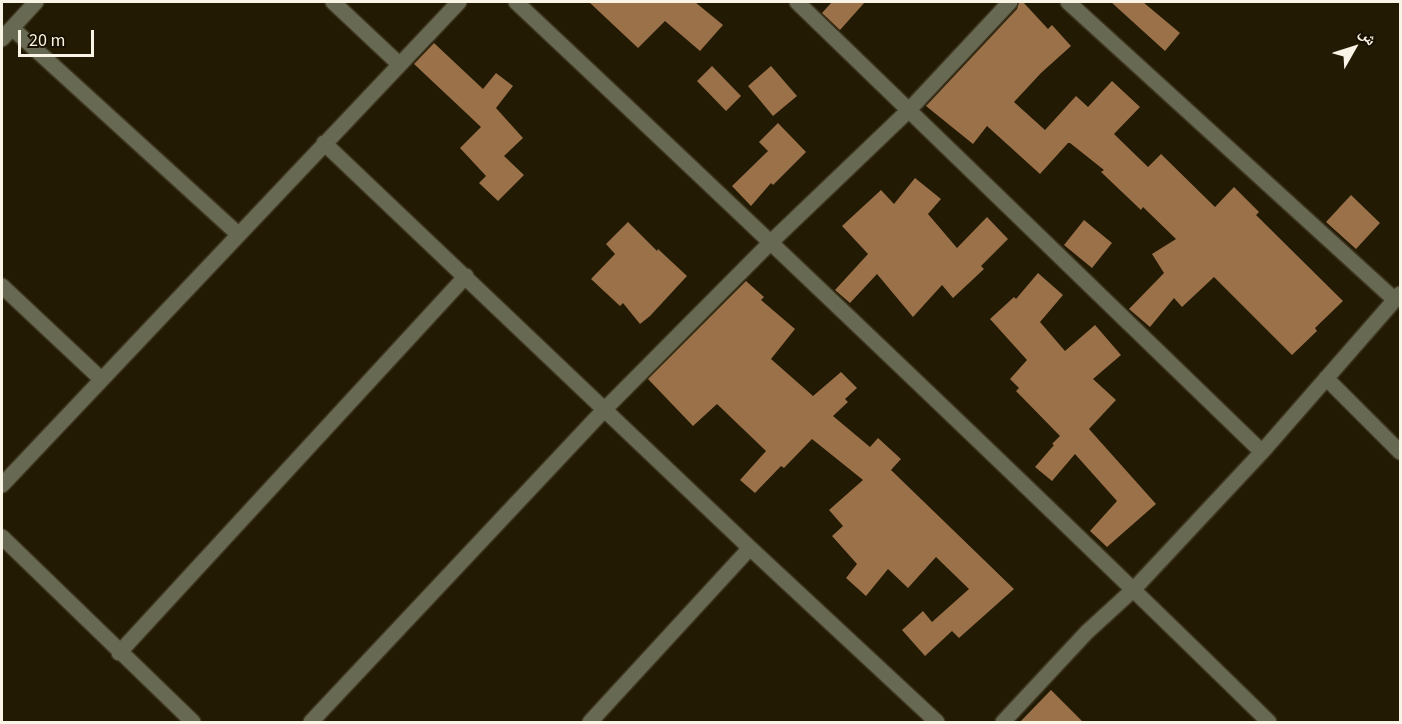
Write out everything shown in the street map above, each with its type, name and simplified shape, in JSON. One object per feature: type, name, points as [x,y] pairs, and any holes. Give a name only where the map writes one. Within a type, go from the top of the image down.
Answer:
[{"type":"street","points":[[36,2],[7,33],[238,234]]},
{"type":"street","points":[[333,2],[399,64]]},
{"type":"street","points":[[2,485],[459,2]]},
{"type":"street","points":[[516,2],[771,242],[1134,590],[1269,723]]},
{"type":"street","points":[[797,2],[1262,452]]},
{"type":"street","points":[[311,723],[604,410],[771,242],[909,110],[1010,2]]},
{"type":"street","points":[[1003,723],[1088,632],[1134,590],[1262,452],[1398,297],[1068,2]]},
{"type":"street","points":[[324,143],[937,723]]},
{"type":"street","points":[[119,653],[466,276]]},
{"type":"street","points":[[2,286],[101,379]]},
{"type":"street","points":[[1326,378],[1401,452]]},
{"type":"street","points":[[2,537],[193,723]]},
{"type":"street","points":[[590,723],[750,548]]},
{"type":"building","points":[[589,2],[695,2],[723,25],[700,51],[665,21],[638,48]]},
{"type":"building","points":[[832,2],[865,2],[840,30],[822,13]]},
{"type":"building","points":[[1019,2],[1023,2],[1048,29],[1052,25],[1071,46],[1014,102],[1045,130],[1076,96],[1088,107],[1112,81],[1140,107],[1114,134],[1148,167],[1161,154],[1215,207],[1234,187],[1259,212],[1256,215],[1343,301],[1315,328],[1317,331],[1292,355],[1214,277],[1182,307],[1174,298],[1150,327],[1129,309],[1164,273],[1152,254],[1176,239],[1143,207],[1141,210],[1101,172],[1104,170],[1070,143],[1040,174],[987,126],[973,144],[926,106],[1017,9]]},
{"type":"building","points":[[1111,2],[1143,2],[1180,33],[1165,51]]},
{"type":"building","points":[[434,43],[483,89],[496,73],[513,86],[496,108],[523,138],[504,156],[524,175],[498,201],[479,183],[486,176],[460,148],[481,127],[414,64]]},
{"type":"building","points":[[712,66],[741,96],[726,111],[697,81]]},
{"type":"building","points":[[771,66],[797,96],[773,116],[748,86]]},
{"type":"building","points":[[778,123],[806,152],[773,185],[771,183],[751,206],[732,186],[768,151],[759,142]]},
{"type":"building","points":[[915,178],[941,199],[928,214],[957,248],[987,217],[1008,239],[981,266],[984,269],[953,298],[942,285],[913,317],[877,274],[850,303],[835,290],[868,254],[842,226],[881,190],[894,204]]},
{"type":"building","points":[[1351,195],[1380,223],[1356,249],[1326,222]]},
{"type":"building","points":[[1084,220],[1112,243],[1092,268],[1064,245]]},
{"type":"building","points":[[628,222],[657,251],[658,249],[687,276],[640,324],[623,303],[620,306],[591,279],[615,254],[606,244]]},
{"type":"building","points":[[1038,273],[1063,295],[1040,322],[1065,351],[1095,325],[1121,355],[1093,379],[1116,400],[1089,429],[1156,504],[1107,547],[1090,531],[1117,501],[1075,454],[1052,481],[1035,467],[1060,436],[1016,391],[1019,388],[1010,379],[1027,360],[990,319],[1014,297],[1016,299]]},
{"type":"building","points":[[746,281],[764,297],[761,300],[795,329],[771,359],[813,396],[841,372],[857,388],[845,399],[848,402],[833,416],[870,447],[878,438],[901,459],[891,470],[1014,589],[959,638],[952,631],[925,656],[902,630],[923,611],[932,622],[969,589],[936,557],[908,588],[888,569],[866,596],[846,578],[857,564],[832,536],[843,526],[829,510],[863,480],[812,439],[755,493],[740,480],[766,451],[717,404],[693,426],[648,379]]},
{"type":"building","points":[[1051,690],[1084,723],[1019,723]]}]
